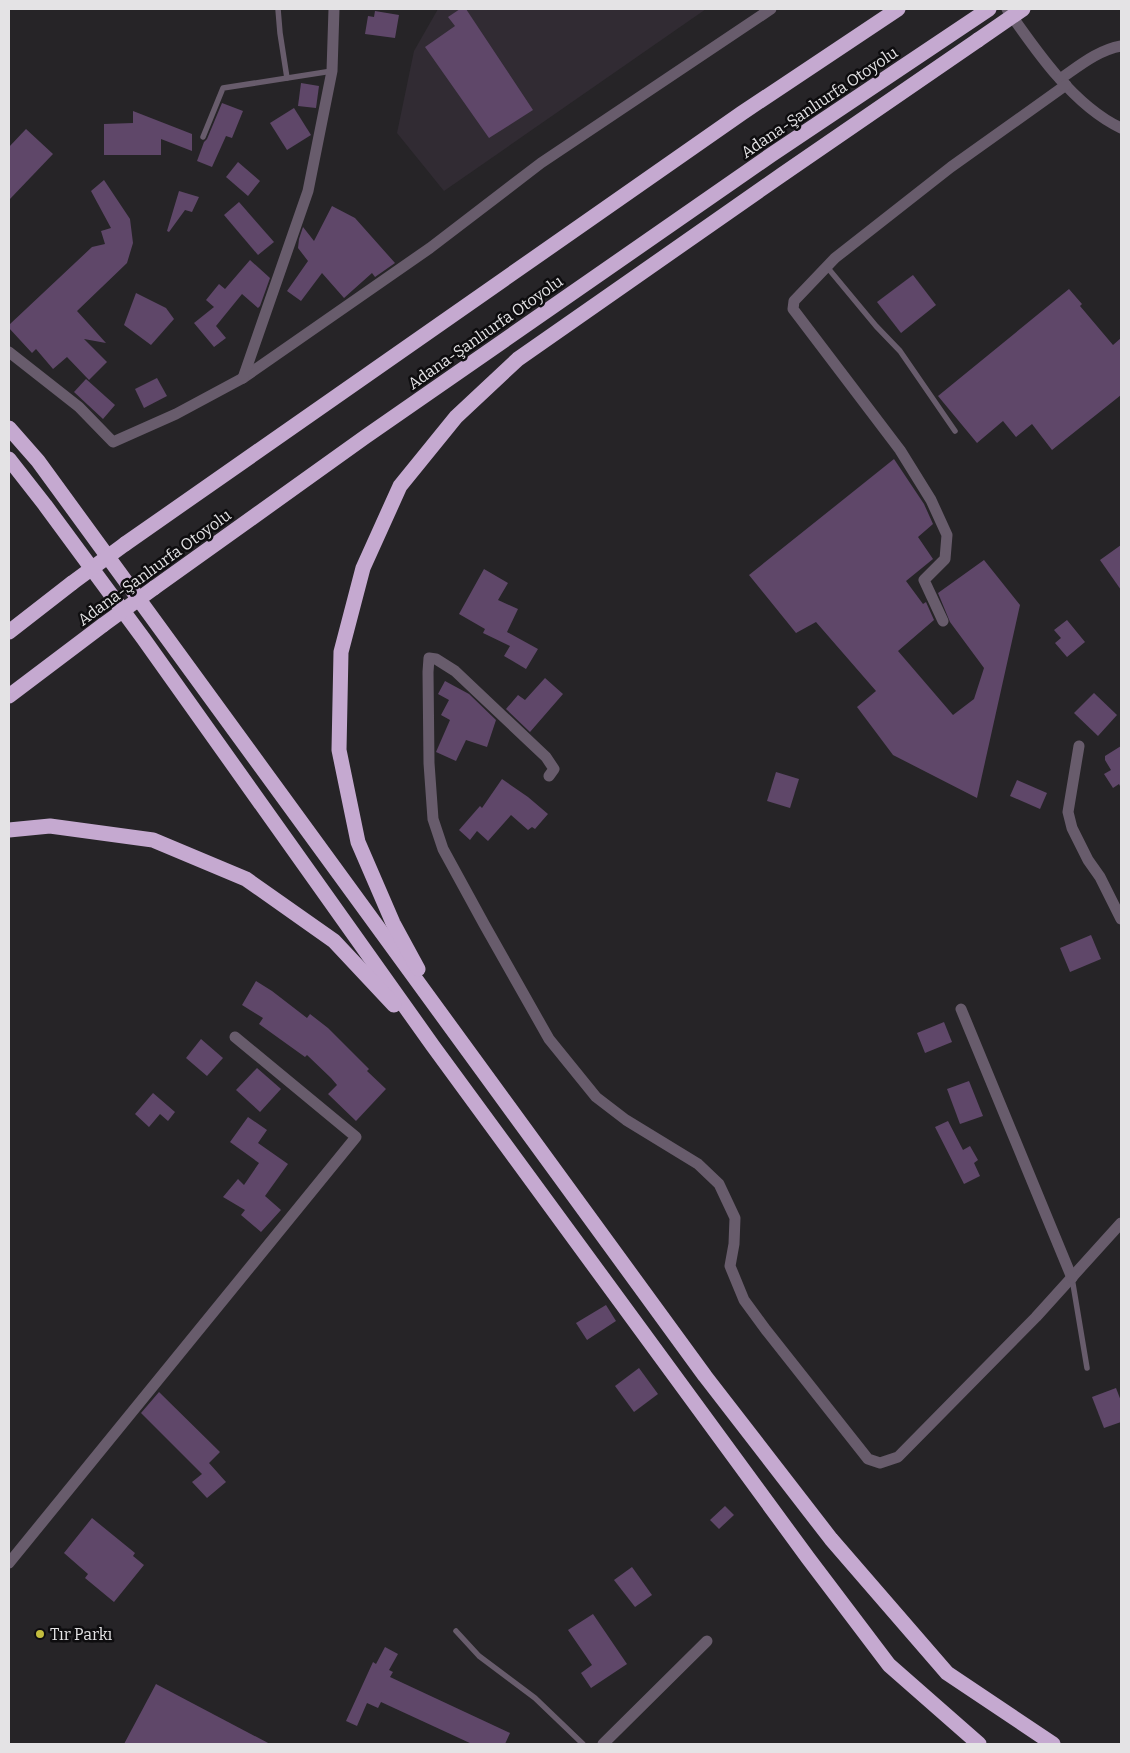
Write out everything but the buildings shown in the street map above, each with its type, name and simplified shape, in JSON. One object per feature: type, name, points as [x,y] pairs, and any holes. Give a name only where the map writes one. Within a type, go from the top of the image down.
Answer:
[{"type":"highway","name":"Adana-Şanlıurfa Otoyolu","points":[[9,632],[125,544],[726,124],[898,9]]},
{"type":"highway","name":"Adana-Şanlıurfa Otoyolu","points":[[9,696],[103,625],[365,437],[730,183],[989,9]]},
{"type":"highway","points":[[447,1023],[393,923],[358,842],[339,750],[341,652],[363,568],[400,486],[456,417],[518,359],[1023,9]]},
{"type":"highway","points":[[9,428],[38,461],[705,1376],[831,1539],[947,1673],[1053,1744]]},
{"type":"highway","points":[[9,459],[143,638],[433,1046],[705,1420],[889,1665],[979,1744]]},
{"type":"highway","points":[[9,628],[72,583]]},
{"type":"highway","points":[[9,830],[50,826],[153,840],[246,879],[334,940],[433,1046]]},
{"type":"street","points":[[243,378],[308,191],[332,71],[334,9]]},
{"type":"street","points":[[9,352],[79,407],[113,442],[176,414],[243,378],[430,248],[541,163],[771,9]]},
{"type":"street","points":[[1007,9],[1063,82],[1087,107],[1121,128]]},
{"type":"street","points":[[943,621],[924,580],[945,559],[947,535],[931,500],[900,450],[794,309],[794,301],[835,258],[951,167],[1096,55],[1111,48],[1121,46]]},
{"type":"street","points":[[549,776],[554,769],[546,757],[456,671],[436,659],[429,658],[429,763],[433,819],[443,849],[484,924],[549,1039],[596,1097],[626,1120],[698,1164],[719,1184],[735,1218],[734,1244],[730,1266],[744,1300],[868,1459],[880,1463],[898,1457],[1036,1317],[1121,1223]]},
{"type":"street","points":[[1079,746],[1068,812],[1072,828],[1121,919]]},
{"type":"street","points":[[961,1009],[1072,1278]]},
{"type":"street","points":[[9,1563],[356,1137],[235,1037]]},
{"type":"street","points":[[603,1744],[707,1641]]},
{"type":"lane","points":[[278,9],[287,78]]},
{"type":"lane","points":[[203,138],[223,88],[332,71]]},
{"type":"lane","points":[[827,267],[876,326],[900,351],[956,431]]},
{"type":"lane","points":[[1072,1278],[1086,1368]]},
{"type":"lane","points":[[456,1631],[479,1656],[535,1698],[583,1744]]},
{"type":"shaded area","points":[[438,9],[706,9],[444,191],[397,133],[414,51]]},
{"type":"place","name":"Tır Parkı","points":[[40,1634]]}]
